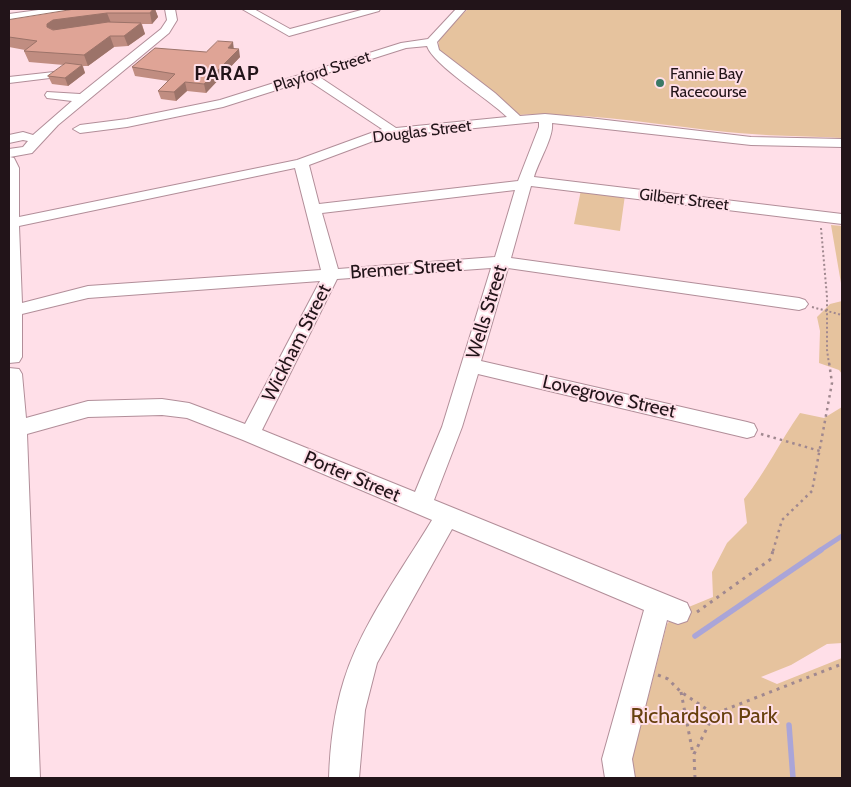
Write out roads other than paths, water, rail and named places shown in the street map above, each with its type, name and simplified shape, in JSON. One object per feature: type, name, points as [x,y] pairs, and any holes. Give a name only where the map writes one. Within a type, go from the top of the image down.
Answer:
[{"type":"street","points":[[9,11],[22,9]]},
{"type":"street","points":[[9,16],[65,9]]},
{"type":"street","points":[[9,153],[21,139],[48,127],[167,29],[172,20],[170,9]]},
{"type":"street","points":[[247,9],[289,33],[375,9]]},
{"type":"street","points":[[461,9],[431,42],[434,51],[440,58],[492,99],[505,106],[518,121]]},
{"type":"street","points":[[150,28],[167,29]]},
{"type":"street","name":"Playford Street","points":[[80,129],[106,127],[192,111],[244,97],[406,45],[431,42]]},
{"type":"street","points":[[9,80],[50,75],[58,64]]},
{"type":"street","points":[[310,76],[393,132]]},
{"type":"street","points":[[51,95],[83,98]]},
{"type":"street","name":"Douglas Street","points":[[11,222],[301,163],[377,134],[393,132],[546,118],[751,141],[842,143]]},
{"type":"street","name":"Wells Street","points":[[421,505],[452,427],[534,154],[546,127],[546,118]]},
{"type":"street","points":[[21,139],[10,164],[10,264],[13,311],[10,366],[16,430],[25,778]]},
{"type":"street","name":"Wickham Street","points":[[250,434],[331,274],[301,163]]},
{"type":"street","name":"Gilbert Street","points":[[313,209],[525,183],[842,219]]},
{"type":"street","name":"Bremer Street","points":[[13,311],[88,292],[502,262],[799,304]]},
{"type":"street","name":"Lovegrove Street","points":[[471,365],[747,430]]},
{"type":"street","name":"Porter Street","points":[[16,430],[88,410],[162,407],[189,411],[250,434],[668,608],[641,668],[616,759],[620,778]]},
{"type":"street","points":[[344,778],[347,724],[360,671],[371,646],[447,516]]},
{"type":"waterway","points":[[819,551],[842,536]]},
{"type":"waterway","points":[[695,636],[821,550]]},
{"type":"waterway","points":[[789,725],[793,778]]},
{"type":"place","name":"Fannie Bay Racecourse","points":[[660,83]]},
{"type":"district","name":"PARAP","points":[[227,74]]},
{"type":"park label","name":"Richardson Park","points":[[704,717]]}]
